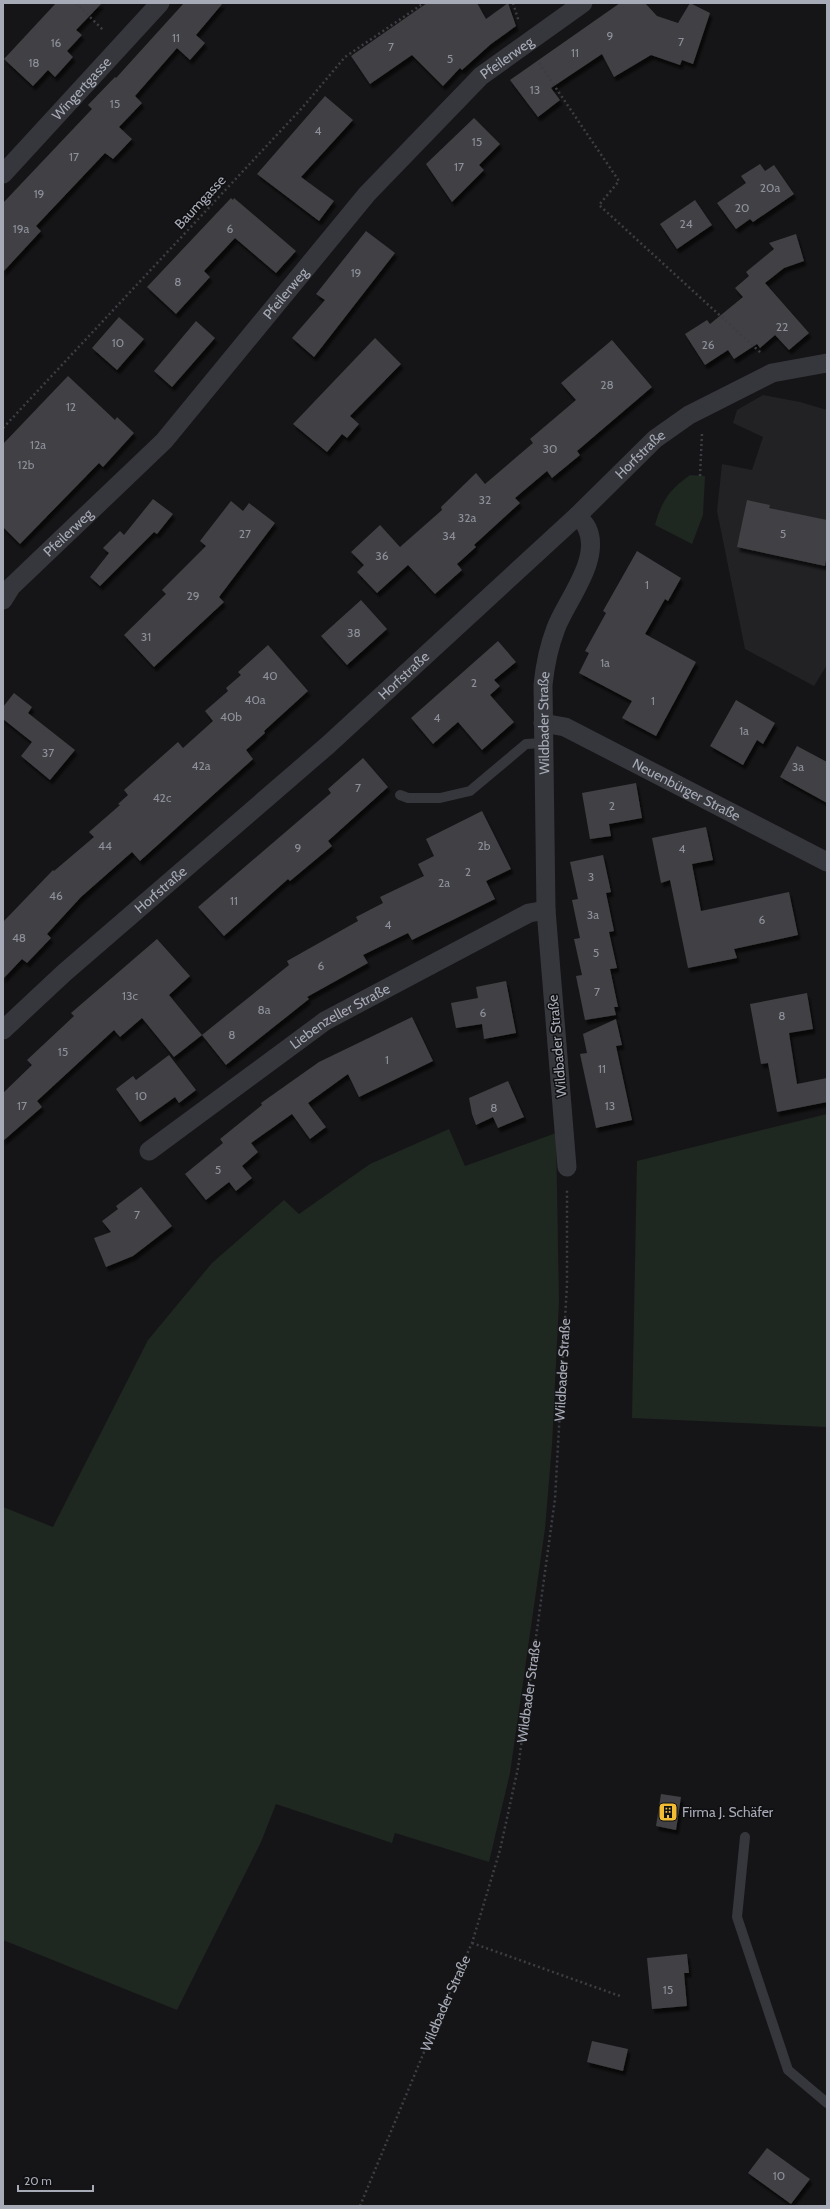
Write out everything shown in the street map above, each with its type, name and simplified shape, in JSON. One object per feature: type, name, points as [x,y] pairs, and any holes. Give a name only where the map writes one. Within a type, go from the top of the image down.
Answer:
[{"type":"street","name":"Wingertgasse","points":[[3,174],[160,3]]},
{"type":"street","name":"Pfeilerweg","points":[[3,600],[11,587],[164,440],[367,194],[482,76],[583,3]]},
{"type":"street","name":"Horfstraße","points":[[3,1030],[64,973],[328,745],[577,516],[655,439],[689,415],[772,373],[827,363]]},
{"type":"street","name":"Wildbader Straße","points":[[567,1167],[546,910],[543,684],[547,653],[556,626],[581,581],[587,560],[589,543],[587,528],[577,516]]},
{"type":"street","name":"Neuenbürger Straße","points":[[544,723],[565,727],[827,862]]},
{"type":"street","name":"Liebenzeller Straße","points":[[150,1152],[325,1020],[530,913],[546,910]]},
{"type":"lane","points":[[400,795],[408,798],[440,798],[470,791],[526,744],[543,743]]},
{"type":"lane","points":[[745,1837],[737,1917],[788,2070],[827,2103]]},
{"type":"path","points":[[76,3],[96,21]]},
{"type":"path","name":"Baumgasse","points":[[3,428],[302,108],[345,57],[424,3]]},
{"type":"path","points":[[526,43],[620,181],[599,205],[765,357],[772,373]]},
{"type":"path","points":[[700,476],[702,427]]},
{"type":"path","name":"Wildbader Straße","points":[[360,2206],[472,1943],[500,1850],[518,1768],[555,1499],[567,1284],[567,1167]]},
{"type":"path","points":[[472,1943],[620,1996]]},
{"type":"shaded area","points":[[763,395],[800,402],[827,410],[827,665],[814,686],[745,649],[717,511],[722,464],[752,470],[763,437],[733,423],[737,410]]},
{"type":"shaded area","points":[[690,475],[705,476],[703,515],[692,544],[655,525],[660,509],[667,496]]},
{"type":"shaded area","points":[[827,1114],[827,1427],[632,1418],[637,1161]]},
{"type":"shaded area","points":[[449,1129],[465,1166],[556,1133],[559,1302],[552,1445],[545,1529],[510,1773],[489,1862],[395,1833],[392,1843],[276,1804],[261,1842],[177,2010],[3,1940],[3,1507],[53,1527],[148,1340],[212,1263],[284,1200],[299,1214],[370,1164]]},
{"type":"building","points":[[56,3],[102,3],[76,30],[82,35],[67,51],[73,57],[55,77],[48,70],[33,86],[4,59]]},
{"type":"building","points":[[184,3],[223,3],[196,35],[205,43],[190,60],[177,48],[135,96],[142,103],[119,127],[132,139],[113,159],[105,153],[36,226],[41,231],[3,272],[3,203],[92,109],[88,105],[115,77],[116,78]]},
{"type":"building","points":[[427,3],[477,3],[486,19],[508,3],[516,26],[491,44],[462,70],[460,68],[443,86],[412,55],[370,84],[351,56]]},
{"type":"building","points":[[620,3],[645,3],[657,16],[678,23],[690,3],[710,13],[693,64],[682,60],[680,65],[651,55],[614,77],[602,54],[551,88],[560,100],[538,117],[510,80]]},
{"type":"building","points":[[325,96],[353,120],[301,177],[334,201],[319,221],[257,174]]},
{"type":"building","points":[[474,118],[500,144],[479,165],[484,170],[452,202],[426,164]]},
{"type":"building","points":[[760,164],[765,171],[774,165],[794,194],[753,222],[750,219],[736,229],[717,203],[746,183],[741,176]]},
{"type":"building","points":[[231,198],[233,200],[234,198],[296,251],[276,273],[235,238],[204,271],[210,277],[176,314],[147,287]]},
{"type":"building","points":[[695,200],[712,225],[677,249],[660,224]]},
{"type":"building","points":[[366,231],[395,253],[314,357],[292,338],[325,300],[316,294]]},
{"type":"building","points":[[796,234],[804,261],[784,268],[765,283],[809,333],[789,350],[775,335],[760,348],[757,344],[734,359],[728,350],[705,365],[685,334],[707,320],[710,324],[743,297],[735,288],[749,276],[746,272],[774,249],[769,243]]},
{"type":"building","points":[[119,317],[144,339],[117,370],[92,348]]},
{"type":"building","points":[[196,321],[215,338],[172,387],[154,371]]},
{"type":"building","points":[[375,338],[401,364],[350,416],[359,424],[347,438],[342,434],[327,452],[293,424]]},
{"type":"building","points":[[612,340],[652,387],[577,451],[580,455],[552,478],[547,471],[515,498],[520,503],[474,545],[476,547],[457,564],[462,570],[435,594],[408,565],[377,593],[357,572],[364,565],[351,552],[380,525],[400,547],[442,510],[441,507],[476,473],[485,484],[533,443],[530,439],[576,400],[561,383]]},
{"type":"building","points":[[68,376],[115,420],[117,417],[134,433],[103,467],[99,463],[20,544],[3,527],[3,444]]},
{"type":"building","points":[[153,499],[173,514],[157,534],[154,532],[100,586],[90,577],[109,553],[103,548],[120,531],[124,535]]},
{"type":"building","points":[[747,500],[770,505],[769,508],[827,520],[827,554],[825,566],[737,547]]},
{"type":"building","points":[[231,501],[243,511],[249,503],[275,523],[219,597],[224,602],[154,667],[124,635],[166,594],[162,590],[206,546],[200,541]]},
{"type":"building","points":[[637,551],[681,578],[668,601],[665,599],[645,634],[696,662],[656,736],[622,718],[632,701],[579,673],[589,653],[585,651],[606,613],[603,611]]},
{"type":"building","points":[[361,600],[387,629],[347,665],[321,636]]},
{"type":"building","points":[[498,641],[516,662],[494,680],[500,686],[490,695],[514,722],[482,750],[458,722],[433,744],[411,718]]},
{"type":"building","points":[[268,645],[308,691],[264,731],[265,733],[246,750],[253,759],[140,861],[132,852],[81,897],[47,934],[51,938],[27,963],[22,959],[3,979],[3,922],[53,870],[54,871],[94,837],[89,832],[120,805],[118,804],[128,795],[124,790],[178,742],[183,748],[213,721],[205,711],[228,691],[226,688],[241,675],[238,672]]},
{"type":"building","points":[[14,693],[32,707],[28,713],[75,750],[50,780],[21,756],[32,742],[3,719],[3,707]]},
{"type":"building","points":[[736,700],[775,723],[763,744],[757,740],[743,765],[710,746]]},
{"type":"building","points":[[797,746],[827,762],[827,803],[780,777]]},
{"type":"building","points":[[363,758],[388,787],[328,841],[332,846],[290,881],[288,879],[224,936],[198,907],[331,793],[328,789]]},
{"type":"building","points":[[636,783],[642,818],[609,824],[611,836],[590,839],[582,793]]},
{"type":"building","points":[[482,811],[511,869],[486,881],[495,899],[412,940],[408,933],[363,955],[368,963],[307,997],[309,999],[226,1065],[202,1035],[289,965],[287,961],[358,921],[356,917],[383,903],[380,897],[424,876],[418,864],[434,856],[426,839]]},
{"type":"building","points":[[706,827],[713,860],[692,864],[701,911],[789,892],[798,935],[734,949],[737,958],[688,968],[670,880],[661,883],[652,838]]},
{"type":"building","points":[[603,855],[611,892],[606,893],[614,931],[609,932],[617,968],[610,969],[618,1007],[614,1007],[616,1015],[585,1020],[576,976],[582,975],[574,939],[580,938],[572,900],[578,899],[570,862]]},
{"type":"building","points":[[157,939],[190,976],[169,995],[202,1035],[174,1057],[142,1018],[120,1037],[114,1030],[37,1101],[42,1107],[3,1141],[3,1093],[32,1065],[27,1060],[74,1016],[71,1013]]},
{"type":"building","points":[[506,981],[516,1033],[484,1039],[482,1024],[456,1028],[451,1003],[478,998],[476,987]]},
{"type":"building","points":[[807,993],[813,1029],[789,1033],[797,1084],[827,1078],[827,1102],[777,1112],[768,1063],[761,1064],[750,1004]]},
{"type":"building","points":[[412,1017],[433,1061],[359,1097],[348,1074],[308,1103],[326,1127],[310,1139],[292,1114],[251,1143],[258,1152],[242,1166],[252,1178],[236,1191],[229,1182],[206,1200],[185,1174],[223,1143],[220,1139],[262,1105],[261,1103],[319,1062]]},
{"type":"building","points":[[616,1019],[622,1045],[616,1046],[632,1120],[596,1128],[580,1054],[587,1053],[583,1034]]},
{"type":"building","points":[[169,1055],[196,1090],[179,1103],[175,1097],[140,1122],[116,1089],[133,1076],[136,1080]]},
{"type":"building","points":[[508,1081],[524,1117],[498,1128],[493,1117],[476,1125],[469,1098]]},
{"type":"building","points":[[141,1187],[172,1226],[133,1256],[106,1267],[94,1238],[111,1232],[102,1221],[118,1209],[116,1206]]},
{"type":"building","name":"Firma J. Schäfer","points":[[661,1794],[681,1797],[676,1830],[656,1826]]},
{"type":"building","points":[[687,1954],[689,1973],[684,1973],[687,2006],[652,2009],[647,1958]]},
{"type":"building","points":[[592,2041],[628,2049],[623,2071],[587,2062]]},
{"type":"building","points":[[767,2148],[810,2179],[791,2204],[748,2173]]},
{"type":"place","name":"Firma J. Schäfer","points":[[668,1812]]}]
